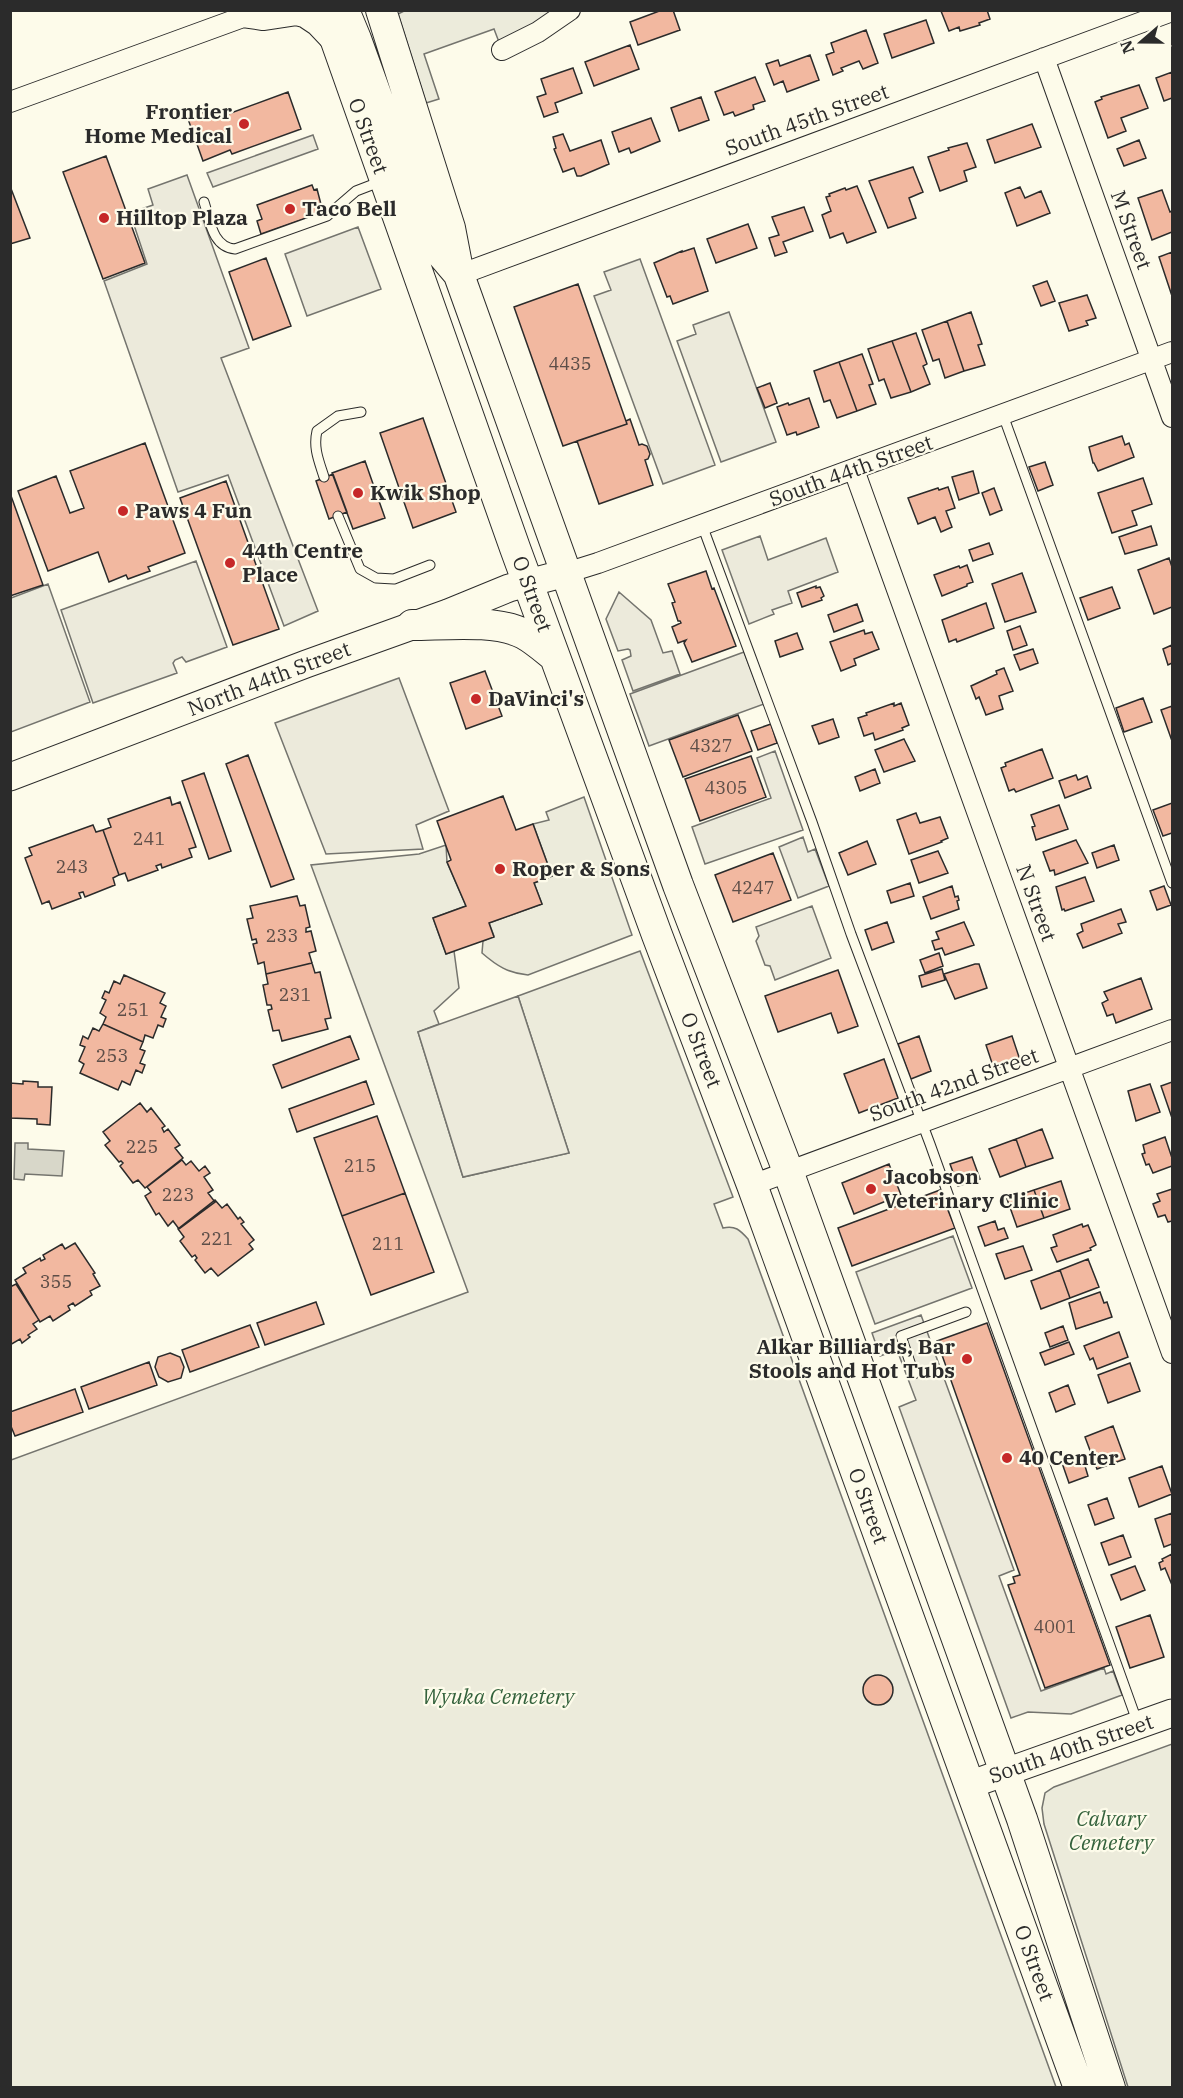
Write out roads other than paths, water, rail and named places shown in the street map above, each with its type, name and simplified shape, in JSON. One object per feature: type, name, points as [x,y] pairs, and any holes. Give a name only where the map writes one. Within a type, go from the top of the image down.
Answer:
[{"type":"main road","name":"O Street","points":[[325,10],[528,583],[657,935],[752,1185],[1079,2088]]},
{"type":"main road","points":[[344,10],[428,238],[459,275]]},
{"type":"main road","name":"O Street","points":[[381,10],[450,228],[459,275],[678,885],[788,1171],[1005,1772],[1044,1881],[1110,2088]]},
{"type":"main road","name":"South 44th Street","points":[[528,583],[566,573]]},
{"type":"main road","name":"North 44th Street","points":[[10,777],[509,588],[528,583]]},
{"type":"main road","points":[[412,625],[503,628],[523,634],[555,657]]},
{"type":"main road","name":"South 40th Street","points":[[969,1785],[1173,1713]]},
{"type":"street","points":[[502,50],[538,32],[570,10]]},
{"type":"street","name":"South 45th Street","points":[[459,275],[1173,11]]},
{"type":"street","points":[[10,102],[246,14],[263,20],[296,15],[304,17],[316,25],[336,45]]},
{"type":"street","name":"M Street","points":[[1044,58],[1173,417]]},
{"type":"street","name":"South 44th Street","points":[[566,573],[1173,352]]},
{"type":"street","name":"N Street","points":[[854,470],[1173,1353]]},
{"type":"street","name":"South 42nd Street","points":[[752,1185],[1173,1030]]},
{"type":"lane","points":[[204,202],[217,241],[228,248],[235,249],[327,216],[356,191],[384,180]]},
{"type":"lane","points":[[324,477],[316,453],[317,431],[338,417],[361,412]]},
{"type":"lane","points":[[1002,415],[1173,883]]},
{"type":"lane","points":[[338,516],[360,569],[376,578],[394,579],[430,565]]},
{"type":"lane","points":[[702,525],[922,1124],[1138,1725]]},
{"type":"lane","points":[[914,1374],[901,1336],[966,1312]]},
{"type":"place","name":"Frontier Home Medical","points":[[244,124]]},
{"type":"place","name":"Taco Bell","points":[[290,209]]},
{"type":"place","name":"Hilltop Plaza","points":[[104,218]]},
{"type":"place","name":"Kwik Shop","points":[[358,493]]},
{"type":"place","name":"Paws 4 Fun","points":[[123,511]]},
{"type":"place","name":"44th Centre Place","points":[[230,563]]},
{"type":"place","name":"DaVinci's","points":[[476,699]]},
{"type":"place","name":"Roper & Sons","points":[[500,869]]},
{"type":"place","name":"Jacobson Veterinary Clinic","points":[[871,1189]]},
{"type":"place","name":"Alkar Billiards, Bar Stools and Hot Tubs","points":[[967,1359]]},
{"type":"place","name":"40 Center","points":[[1007,1458]]},
{"type":"park label","name":"Wyuka Cemetery","points":[[498,1697]]},
{"type":"park label","name":"Calvary Cemetery","points":[[1111,1831]]}]
